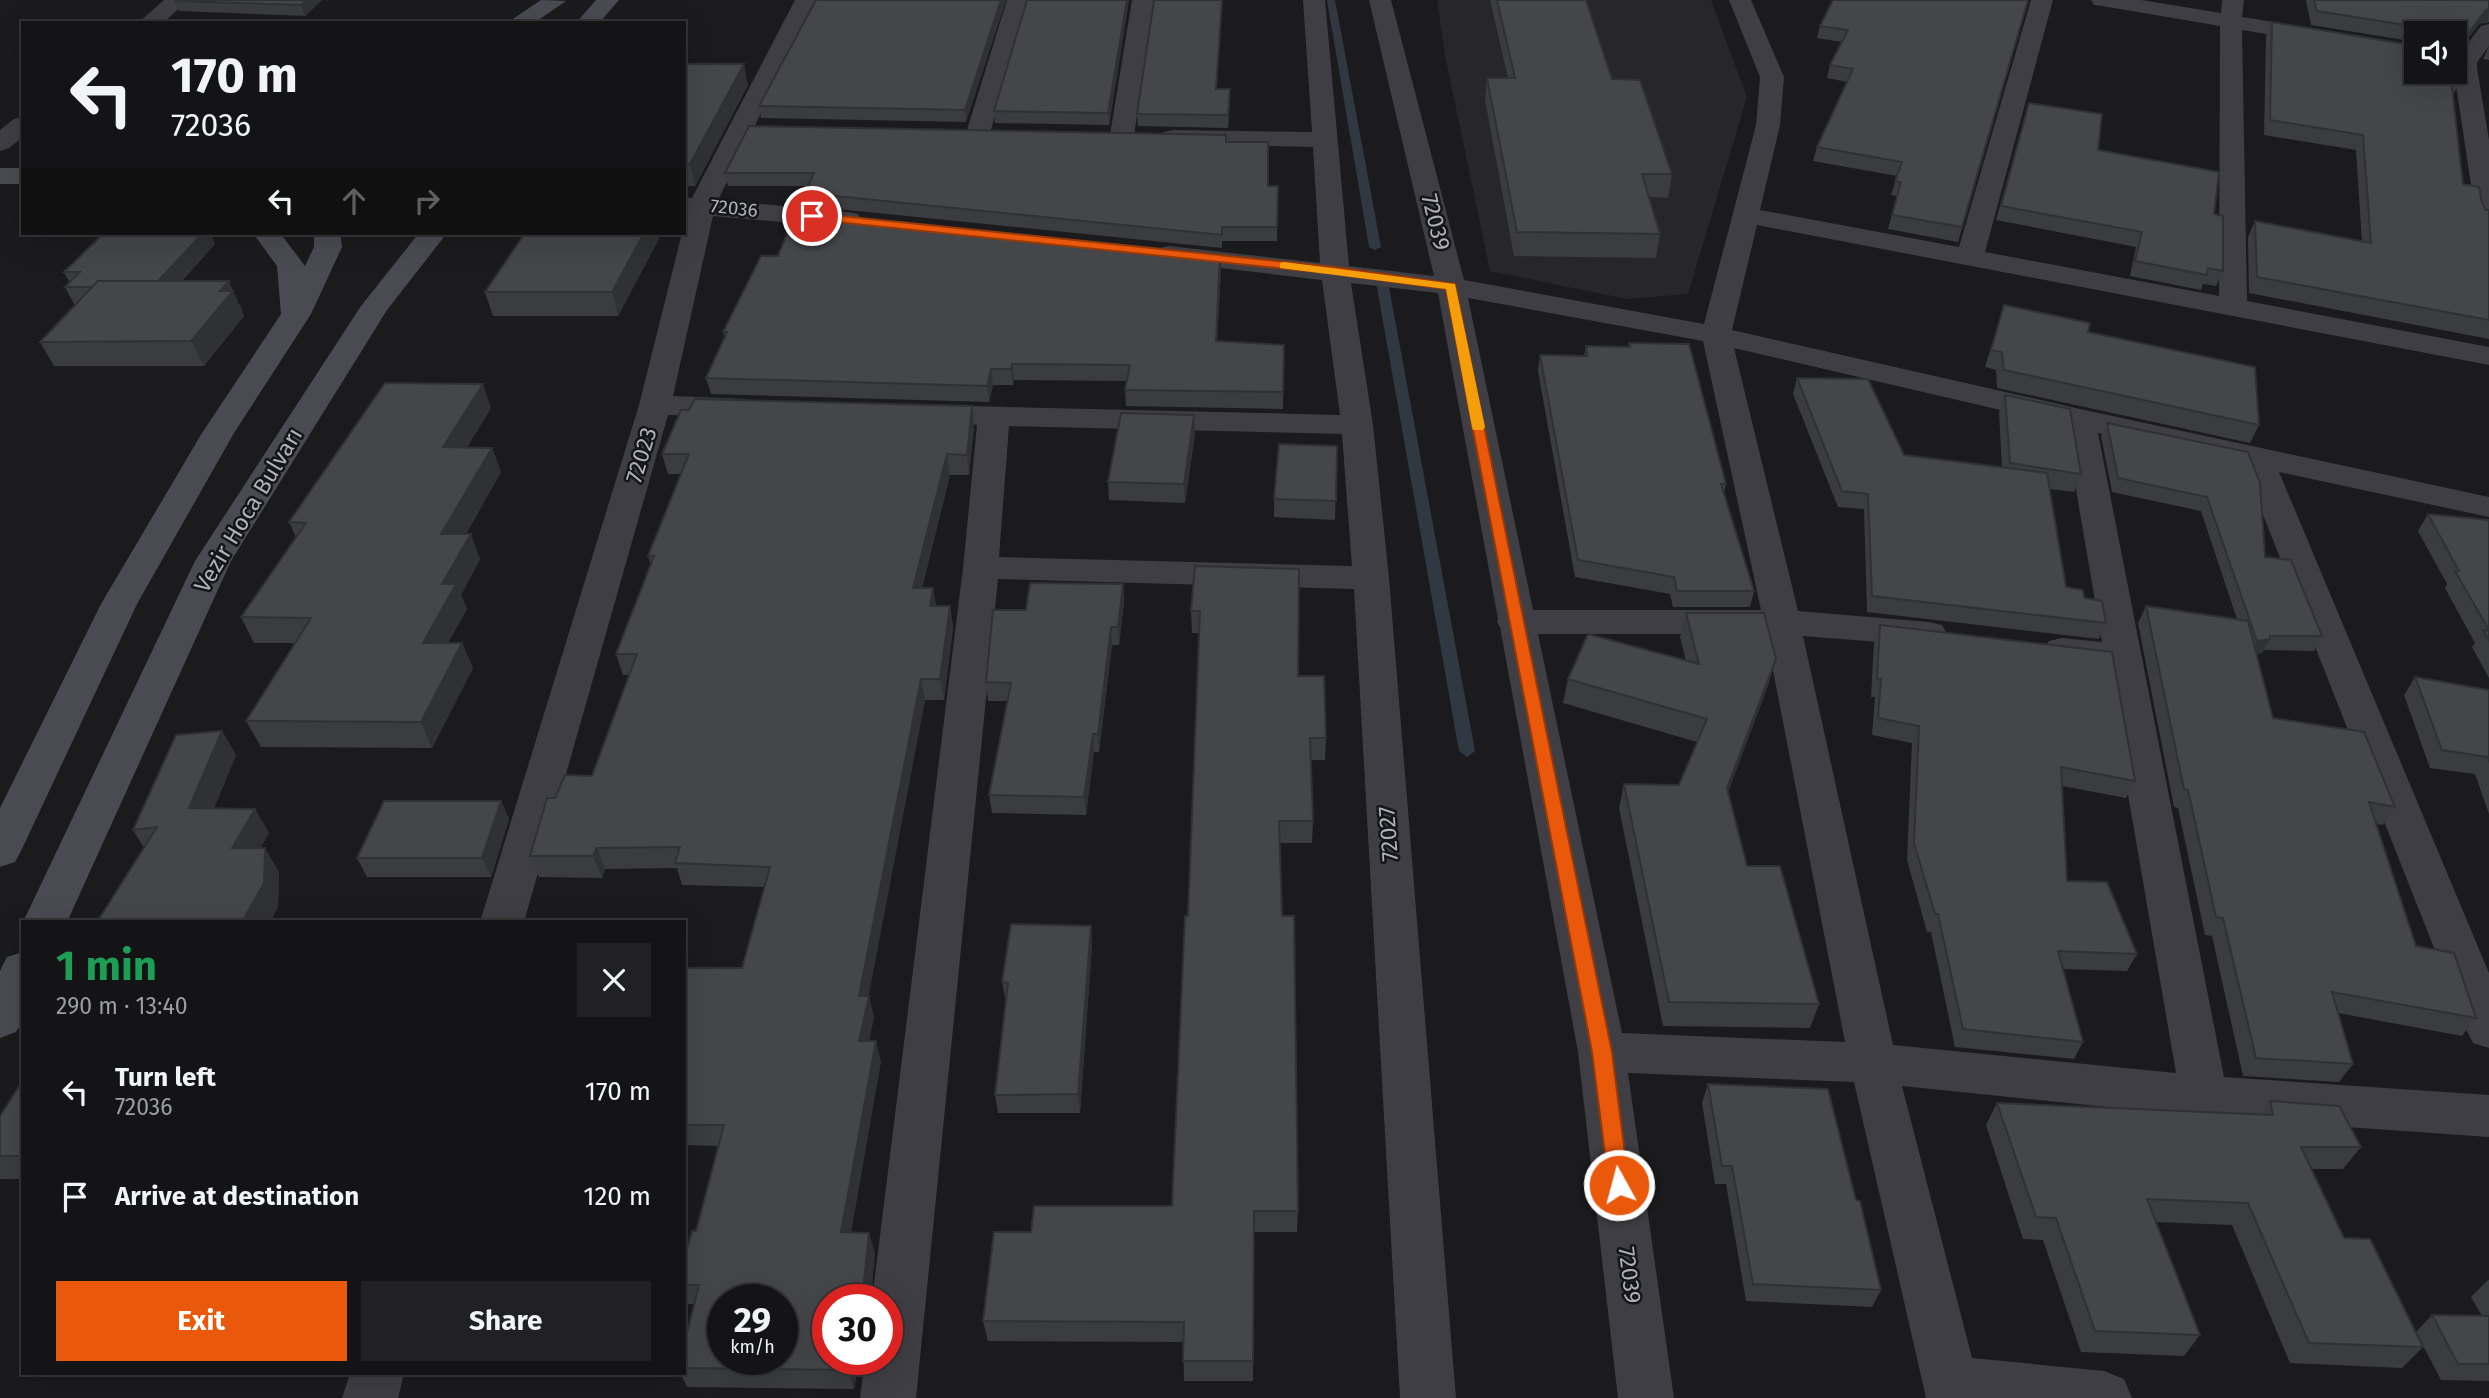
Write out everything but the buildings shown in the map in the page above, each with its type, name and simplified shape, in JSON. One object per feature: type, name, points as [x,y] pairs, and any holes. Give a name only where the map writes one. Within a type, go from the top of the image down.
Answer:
[{"type":"main road","points":[[521,21],[556,0]]},
{"type":"main road","points":[[534,21],[556,0]]},
{"type":"main road","points":[[589,21],[608,0]]},
{"type":"main road","points":[[0,176],[21,176]]},
{"type":"main road","points":[[268,235],[291,265],[296,314]]},
{"type":"main road","points":[[0,850],[119,604],[218,433],[296,314],[328,247],[327,235]]},
{"type":"main road","name":"Vezir Hoca Bulvarı","points":[[46,920],[213,561],[375,306],[431,235]]},
{"type":"main road","points":[[0,1019],[21,974]]},
{"type":"street","points":[[151,21],[177,0]]},
{"type":"street","name":"72023","points":[[503,920],[656,405],[693,205],[755,129],[806,0]]},
{"type":"street","points":[[978,133],[1018,0]]},
{"type":"street","points":[[1122,135],[1143,0]]},
{"type":"street","name":"72027","points":[[1314,0],[1335,271],[1357,425],[1370,578],[1428,1398]]},
{"type":"street","name":"72039","points":[[1380,0],[1451,286],[1515,622],[1602,1052],[1646,1398]]},
{"type":"street","points":[[1740,0],[1772,77],[1768,125],[1716,335],[1782,622],[1873,1063],[1953,1391],[2104,1398]]},
{"type":"street","points":[[1970,258],[2042,0]]},
{"type":"street","points":[[2102,0],[2232,10],[2404,49]]},
{"type":"street","points":[[2232,10],[2233,306]]},
{"type":"street","points":[[2489,31],[2469,65],[2489,218]]},
{"type":"street","points":[[0,143],[21,126]]},
{"type":"street","points":[[950,132],[1004,134]]},
{"type":"street","points":[[1096,135],[1324,140]]},
{"type":"street","name":"72036","points":[[693,205],[867,222]]},
{"type":"street","points":[[1745,215],[2489,356]]},
{"type":"street","points":[[1142,251],[1451,286],[1716,335],[2080,419],[2489,507]]},
{"type":"street","points":[[656,405],[778,409]]},
{"type":"street","points":[[940,414],[1357,425]]},
{"type":"street","points":[[888,1398],[981,568],[995,416]]},
{"type":"street","points":[[2080,419],[2204,1096]]},
{"type":"street","points":[[2257,458],[2489,1029]]},
{"type":"street","points":[[981,568],[1370,578]]},
{"type":"street","points":[[1515,622],[1782,622],[1882,628],[1962,638]]},
{"type":"street","points":[[2029,646],[2123,657]]},
{"type":"street","points":[[1602,1052],[1873,1063],[2204,1096],[2489,1116]]},
{"type":"street","points":[[370,1398],[377,1375]]},
{"type":"shaded area","points":[[1437,0],[1711,0],[1747,97],[1688,294],[1627,299],[1490,271],[1445,55]]},
{"type":"waterway","points":[[1331,0],[1375,247]]},
{"type":"waterway","points":[[1382,282],[1467,751]]},
{"type":"slow traffic","points":[[1284,266],[1451,286],[1478,427]]},
{"type":"route","points":[[812,216],[1335,271],[1451,286],[1515,622],[1602,1052],[1619,1185]]}]
